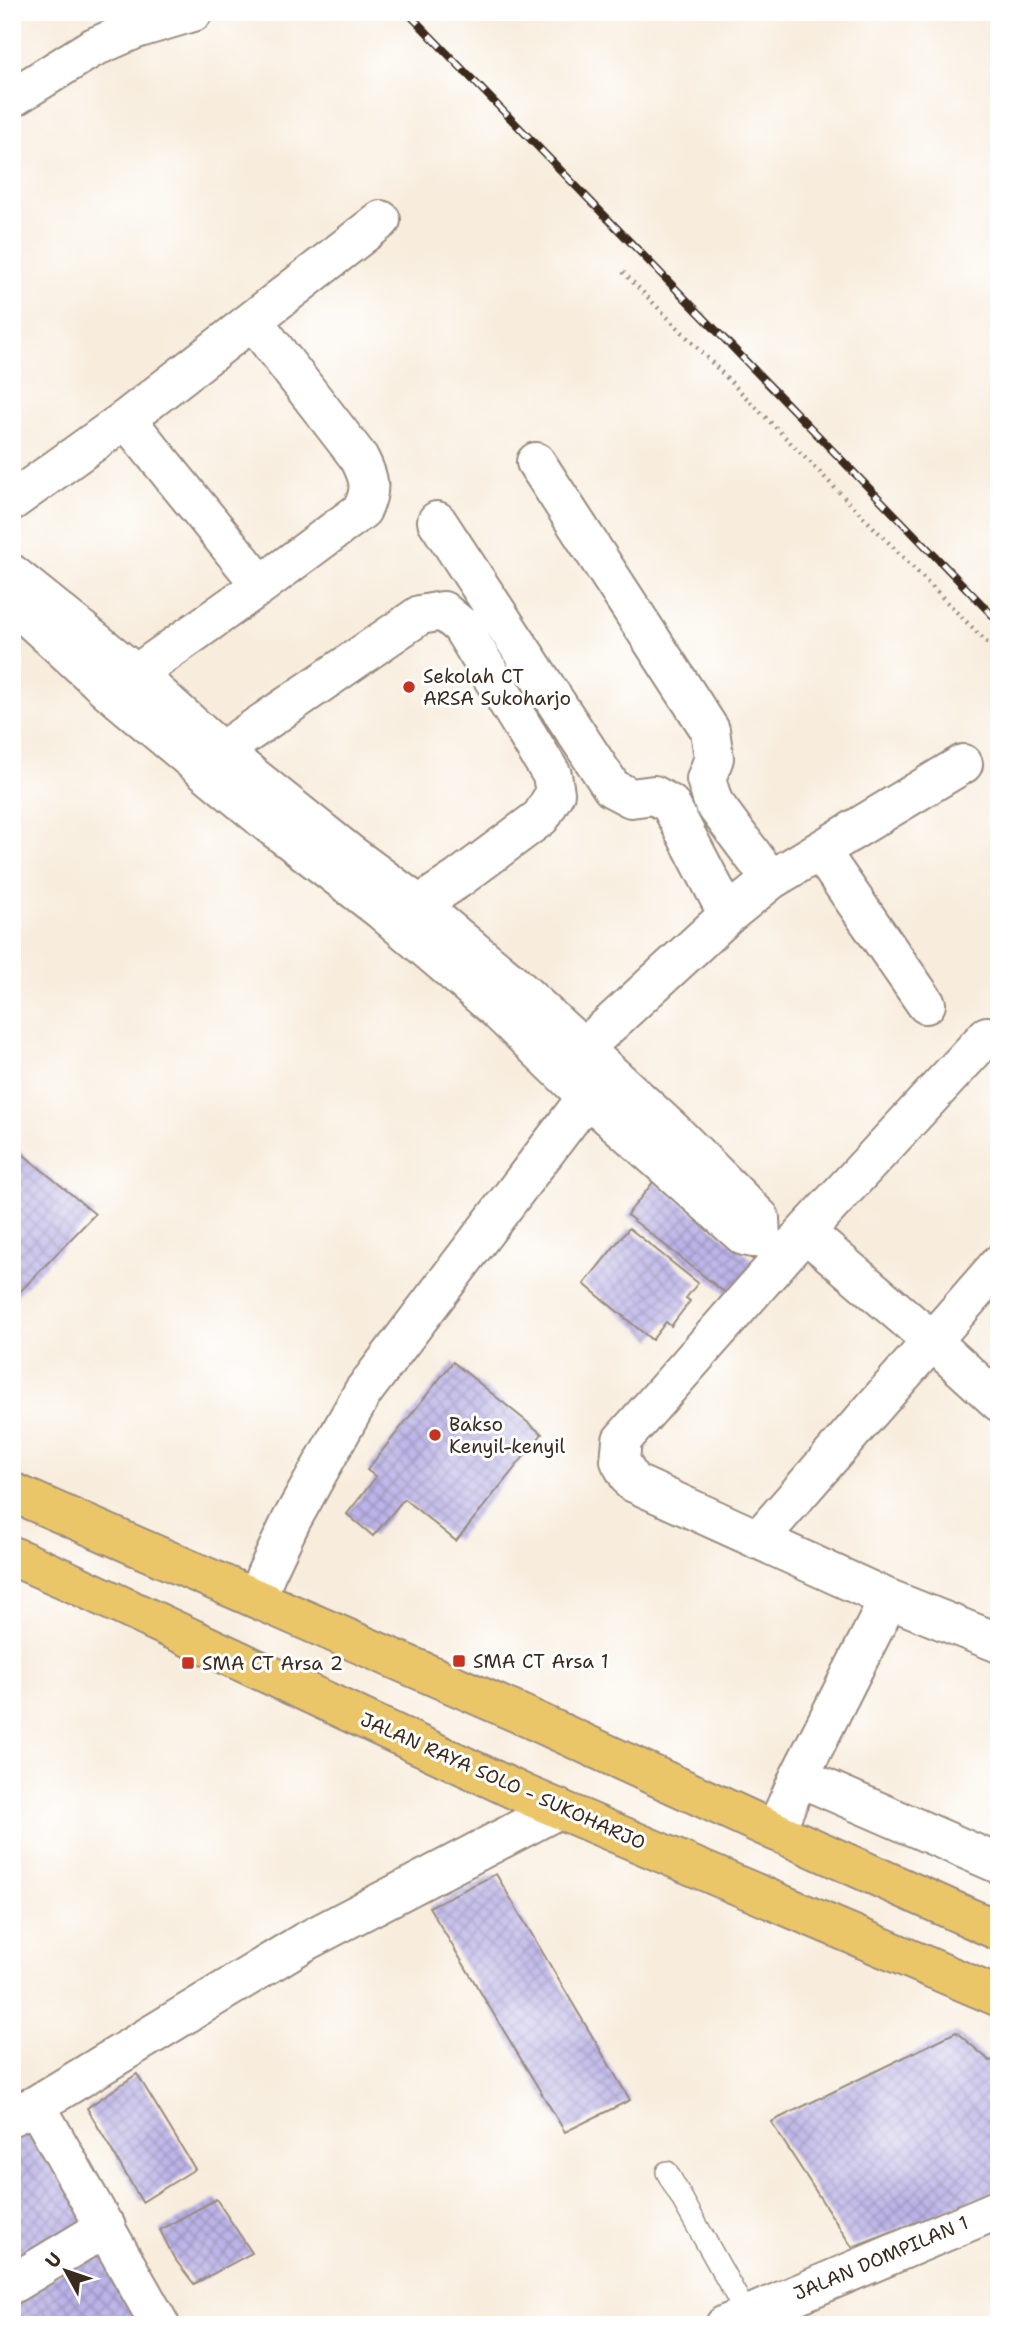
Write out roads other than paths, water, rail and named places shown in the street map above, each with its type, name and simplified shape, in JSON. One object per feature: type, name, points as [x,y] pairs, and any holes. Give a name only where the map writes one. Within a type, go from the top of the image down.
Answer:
[{"type":"main road","points":[[12,1492],[261,1587],[518,1713],[999,1931]]},
{"type":"main road","name":"JALAN RAYA SOLO - SUKOHARJO","points":[[12,1556],[524,1794],[999,1997]]},
{"type":"street","points":[[12,99],[92,48],[136,29],[193,12]]},
{"type":"street","points":[[12,501],[126,419],[382,220]]},
{"type":"street","points":[[122,682],[261,585],[362,510],[369,495],[368,475],[359,458],[253,321]]},
{"type":"street","points":[[126,419],[261,585]]},
{"type":"street","points":[[536,462],[710,730],[714,758],[706,779],[713,802],[771,880]]},
{"type":"street","points":[[437,521],[612,788],[631,798],[654,795],[670,804],[728,915]]},
{"type":"street","points":[[12,574],[122,682],[497,1010],[587,1097],[744,1236],[765,1243],[760,1218],[674,1132],[509,980],[419,905],[350,854],[211,759]]},
{"type":"street","points":[[12,602],[122,682]]},
{"type":"street","points":[[211,759],[420,615],[443,611],[461,626],[552,775],[555,793],[541,817],[419,905]]},
{"type":"street","points":[[583,1049],[728,915],[771,880],[963,764]]},
{"type":"street","points":[[820,851],[926,1004]]},
{"type":"street","points":[[987,1036],[805,1232],[622,1440],[620,1461],[632,1482],[889,1600],[999,1643]]},
{"type":"street","points":[[261,1587],[291,1521],[363,1392],[587,1097]]},
{"type":"street","points":[[805,1232],[999,1402]]},
{"type":"street","points":[[758,1540],[999,1264]]},
{"type":"street","points":[[775,1831],[799,1777],[889,1600]]},
{"type":"street","points":[[799,1777],[999,1864]]},
{"type":"street","points":[[160,2325],[106,2227],[24,2110],[306,1941],[559,1809]]},
{"type":"street","name":"JALAN DOMPILAN 1","points":[[736,2320],[999,2209]]},
{"type":"street","points":[[12,2284],[106,2227]]},
{"type":"lane","points":[[667,2172],[736,2320]]},
{"type":"railway","points":[[407,12],[999,622]]},
{"type":"place","name":"Sekolah CT ARSA Sukoharjo","points":[[409,687]]},
{"type":"place","name":"Bakso Kenyil-kenyil","points":[[435,1435]]},
{"type":"place","name":"SMA CT Arsa 1","points":[[459,1661]]},
{"type":"place","name":"SMA CT Arsa 2","points":[[188,1663]]}]
